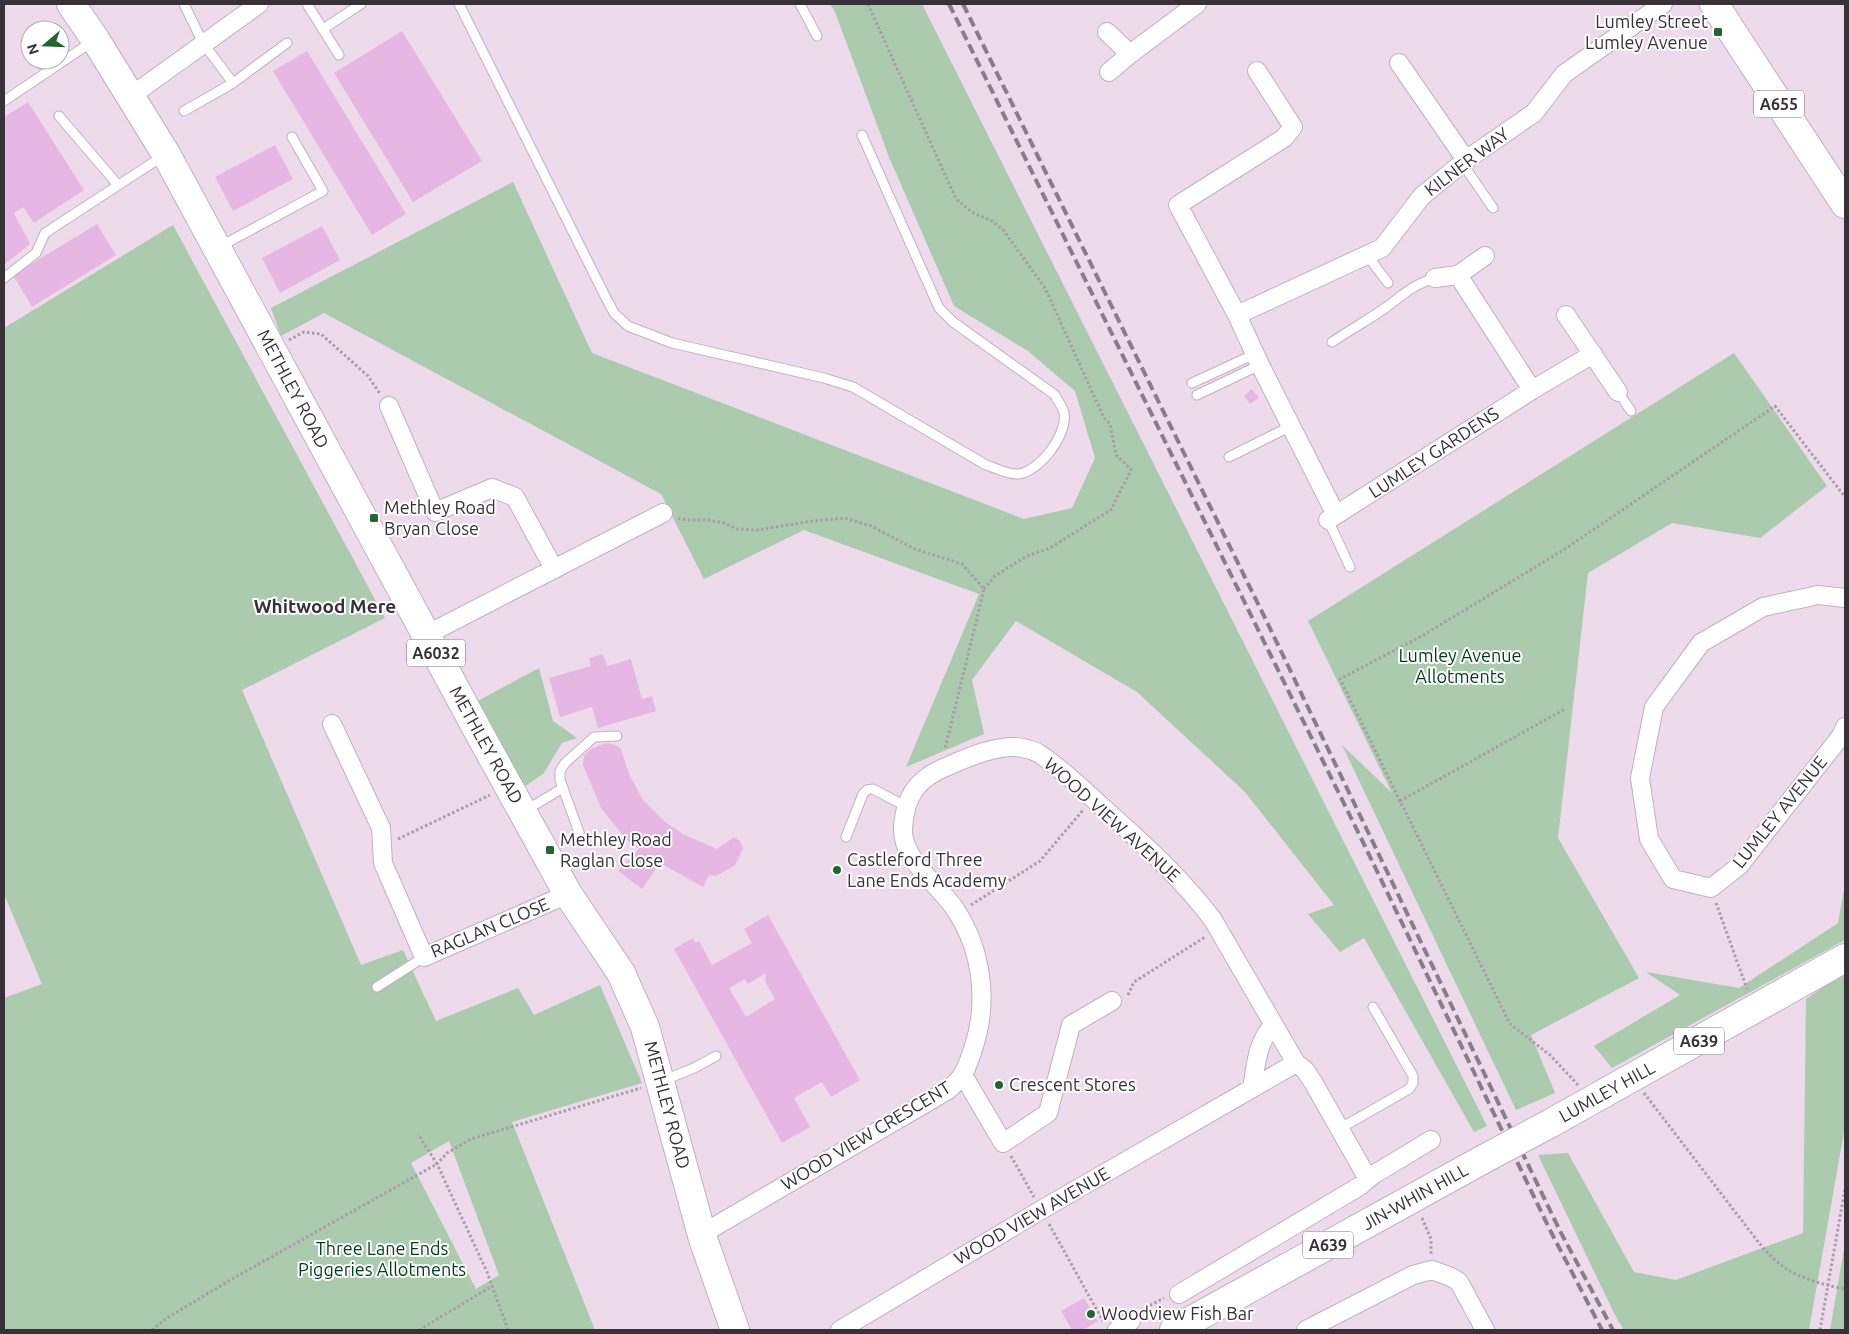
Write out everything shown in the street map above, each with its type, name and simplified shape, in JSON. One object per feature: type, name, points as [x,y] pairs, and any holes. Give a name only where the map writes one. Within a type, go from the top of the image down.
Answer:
[{"type":"main road","name":"METHLEY ROAD","points":[[71,4],[96,39],[166,154],[568,894],[621,973],[645,1027],[702,1234],[735,1330]]},
{"type":"main road","name":"A655","points":[[1714,4],[1845,204]]},
{"type":"main road","name":"LUMLEY HILL","points":[[1551,1123],[1845,958]]},
{"type":"main road","name":"JIN-WHIN HILL","points":[[1174,1330],[1551,1123]]},
{"type":"street","points":[[131,96],[259,4]]},
{"type":"street","points":[[1109,72],[1197,4]]},
{"type":"street","name":"KILNER WAY","points":[[1236,315],[1382,248],[1422,196],[1464,162],[1534,113],[1564,74],[1662,4]]},
{"type":"street","points":[[1107,32],[1130,54]]},
{"type":"street","points":[[1399,63],[1464,162]]},
{"type":"street","points":[[1257,71],[1293,127],[1284,138],[1178,204],[1291,426],[1332,518]]},
{"type":"street","points":[[1435,278],[1458,275],[1485,256]]},
{"type":"street","points":[[1458,275],[1532,390]]},
{"type":"street","points":[[1566,315],[1618,392]]},
{"type":"street","name":"LUMLEY GARDENS","points":[[1332,518],[1532,390],[1593,354]]},
{"type":"street","points":[[389,406],[436,512],[492,488],[515,497],[554,569]]},
{"type":"street","points":[[426,635],[663,513]]},
{"type":"street","points":[[1711,888],[1673,879],[1649,839],[1640,778],[1654,707],[1701,643],[1763,607],[1818,595],[1845,598]]},
{"type":"street","name":"RAGLAN CLOSE","points":[[332,724],[381,828],[383,863],[424,957],[568,894]]},
{"type":"street","name":"LUMLEY AVENUE","points":[[1711,888],[1739,866],[1841,736],[1845,727]]},
{"type":"street","name":"WOOD VIEW AVENUE","points":[[915,787],[922,780],[940,769],[971,756],[1000,748],[1018,747],[1037,752],[1092,798],[1154,854],[1204,908],[1296,1063],[1306,1070],[1368,1179]]},
{"type":"street","name":"WOOD VIEW CRESCENT","points":[[702,1234],[948,1090],[963,1075],[978,1034],[982,991],[978,963],[965,927],[957,913],[907,850],[902,829],[906,807],[915,787]]},
{"type":"street","points":[[963,1075],[1003,1143],[1048,1113],[1071,1024],[1112,1001]]},
{"type":"street","points":[[1252,1088],[1261,1044],[1266,1032],[1274,1025]]},
{"type":"street","name":"WOOD VIEW AVENUE","points":[[840,1330],[1041,1210],[1296,1063]]},
{"type":"street","points":[[1179,1294],[1360,1186],[1368,1179],[1431,1140]]},
{"type":"street","points":[[1306,1330],[1413,1275],[1432,1270],[1451,1276],[1459,1282],[1485,1330]]},
{"type":"lane","points":[[184,4],[204,43],[233,83]]},
{"type":"lane","points":[[306,4],[339,55]]},
{"type":"lane","points":[[323,29],[361,4]]},
{"type":"lane","points":[[459,4],[605,296],[614,313],[628,326],[672,343],[824,378],[853,387],[986,465],[1009,473],[1020,474],[1032,468],[1051,451],[1062,430],[1064,412],[1055,395],[953,322],[939,308],[862,135]]},
{"type":"lane","points":[[800,4],[817,36]]},
{"type":"lane","points":[[4,101],[96,39]]},
{"type":"lane","points":[[184,112],[233,83],[287,43]]},
{"type":"lane","points":[[59,116],[118,186]]},
{"type":"lane","points":[[217,248],[323,191],[292,137]]},
{"type":"lane","points":[[4,278],[36,253],[45,233],[166,154]]},
{"type":"lane","points":[[1464,162],[1494,208]]},
{"type":"lane","points":[[1367,255],[1388,283]]},
{"type":"lane","points":[[1332,342],[1387,307],[1406,290],[1435,278]]},
{"type":"lane","points":[[1192,383],[1257,360]]},
{"type":"lane","points":[[1197,395],[1257,360]]},
{"type":"lane","points":[[1618,392],[1631,411]]},
{"type":"lane","points":[[1229,456],[1291,426]]},
{"type":"lane","points":[[1332,518],[1350,566]]},
{"type":"lane","points":[[582,838],[560,780],[560,771],[565,763],[594,737],[618,736]]},
{"type":"lane","points":[[524,812],[563,788]]},
{"type":"lane","points":[[846,837],[863,794],[867,790],[873,789],[906,807]]},
{"type":"lane","points":[[377,987],[424,957]]},
{"type":"lane","points":[[1340,1129],[1409,1089],[1413,1083],[1413,1076],[1373,1007]]},
{"type":"lane","points":[[660,1082],[694,1068],[716,1056]]},
{"type":"path","points":[[868,4],[956,199],[973,213],[992,221],[1004,231],[1045,288],[1104,418],[1110,424],[1116,455],[1131,469],[1127,480],[1116,496],[1112,509],[1050,548],[1027,556],[1009,566],[994,577],[984,589],[940,769]]},
{"type":"path","points":[[271,349],[304,332],[321,334],[368,376],[389,406]]},
{"type":"path","points":[[1592,1100],[1550,1055],[1510,1024],[1340,679],[1422,636],[1565,550],[1775,406],[1845,497]]},
{"type":"path","points":[[663,513],[686,520],[708,520],[724,523],[737,529],[756,530],[813,520],[845,518],[871,526],[915,549],[962,564],[984,589]]},
{"type":"path","points":[[1400,801],[1565,708]]},
{"type":"path","points":[[382,847],[509,786]]},
{"type":"path","points":[[957,913],[1040,861],[1092,798]]},
{"type":"path","points":[[1711,888],[1754,1010]]},
{"type":"path","points":[[1112,1001],[1118,1009],[1123,1006],[1134,982],[1218,929]]},
{"type":"path","points":[[1632,1078],[1759,1243],[1776,1262],[1787,1270],[1828,1286],[1845,1289]]},
{"type":"path","points":[[152,1330],[167,1318],[232,1279],[410,1181],[437,1164],[447,1153],[471,1139],[660,1082]]},
{"type":"path","points":[[418,1134],[437,1164],[492,1286],[508,1330]]},
{"type":"path","points":[[1003,1143],[1041,1210],[1117,1324],[1172,1293],[1179,1294]]},
{"type":"path","points":[[1820,1330],[1845,1188]]},
{"type":"path","points":[[1413,1198],[1431,1239],[1432,1270]]},
{"type":"path","points":[[419,1330],[492,1286]]},
{"type":"green space","points":[[830,4],[922,4],[1487,1126],[1474,1132],[1364,938],[1340,952],[1308,914],[1334,905],[1245,792],[1137,692],[1016,621],[972,680],[984,734],[906,767],[979,594],[804,530],[704,579],[661,494],[324,313],[281,336],[271,308],[513,182],[592,353],[1024,519],[1072,508],[1095,458],[1075,391],[1028,351],[954,306],[889,157],[835,12]]},
{"type":"green space","name":"Three Lane Ends Piggeries Allotments","points":[[173,225],[385,618],[242,690],[361,965],[403,950],[436,1021],[518,988],[534,1015],[600,985],[642,1083],[512,1122],[595,1330],[4,1330],[4,998],[42,984],[4,894],[4,328]],"holes":[[[449,1141],[499,1275],[476,1289],[411,1163]]]},
{"type":"green space","name":"Lumley Avenue Allotments","points":[[1734,353],[1827,486],[1760,538],[1672,523],[1588,573],[1558,838],[1639,978],[1531,1035],[1555,1093],[1516,1110],[1342,745],[1392,793],[1308,621]]},
{"type":"green space","points":[[539,668],[553,721],[577,738],[562,743],[544,773],[524,787],[474,703]]},
{"type":"green space","points":[[1845,883],[1845,940],[1612,1068],[1594,1046],[1680,995],[1646,972],[1739,988],[1838,923]]},
{"type":"green space","points":[[1845,973],[1845,1126],[1809,1330],[1624,1330],[1538,1155],[1568,1153],[1634,1272],[1676,1280],[1803,1233],[1806,999]]},
{"type":"green space","points":[[1845,1243],[1845,1330],[1830,1330]]},
{"type":"building","points":[[402,31],[482,161],[413,202],[334,73]]},
{"type":"building","points":[[307,51],[406,214],[372,235],[273,71]]},
{"type":"building","points":[[28,102],[84,190],[34,223],[23,207],[14,213],[30,244],[4,265],[4,117]]},
{"type":"building","points":[[275,145],[293,179],[233,211],[215,177]]},
{"type":"building","points":[[97,224],[116,255],[32,307],[13,275]]},
{"type":"building","points":[[322,226],[340,260],[280,293],[262,258]]},
{"type":"building","points":[[1252,389],[1259,398],[1250,404],[1244,396]]},
{"type":"building","points":[[603,654],[607,666],[631,659],[642,699],[652,696],[656,711],[598,728],[592,707],[560,717],[549,678],[591,666],[589,658]]},
{"type":"building","points":[[606,743],[616,745],[621,749],[629,774],[643,800],[664,821],[683,834],[717,849],[734,837],[740,841],[743,848],[734,866],[716,876],[709,875],[703,887],[660,863],[642,889],[618,871],[639,849],[625,838],[601,808],[583,765],[584,756],[590,749]]},
{"type":"building","points":[[768,915],[860,1080],[831,1097],[822,1082],[794,1098],[810,1127],[782,1143],[674,949],[693,938],[696,943],[699,941],[712,965],[752,943],[744,929]],"holes":[[[766,973],[765,981],[775,999],[746,1017],[729,988],[745,979],[748,984]]]},
{"type":"building","points":[[1084,1298],[1098,1321],[1083,1330],[1072,1330],[1061,1311]]},
{"type":"railway","points":[[949,4],[1361,838],[1551,1232],[1602,1330]]},
{"type":"railway","points":[[963,4],[1265,618],[1560,1231],[1613,1330]]},
{"type":"place","name":"Lumley Street Lumley Avenue","points":[[1718,32]]},
{"type":"place","name":"Methley Road Bryan Close","points":[[374,518]]},
{"type":"place","name":"Methley Road Raglan Close","points":[[550,850]]},
{"type":"place","name":"Castleford Three Lane Ends Academy","points":[[837,870]]},
{"type":"place","name":"Crescent Stores","points":[[999,1085]]},
{"type":"place","name":"Woodview Fish Bar","points":[[1091,1314]]},
{"type":"district","name":"Whitwood Mere","points":[[325,606]]}]
